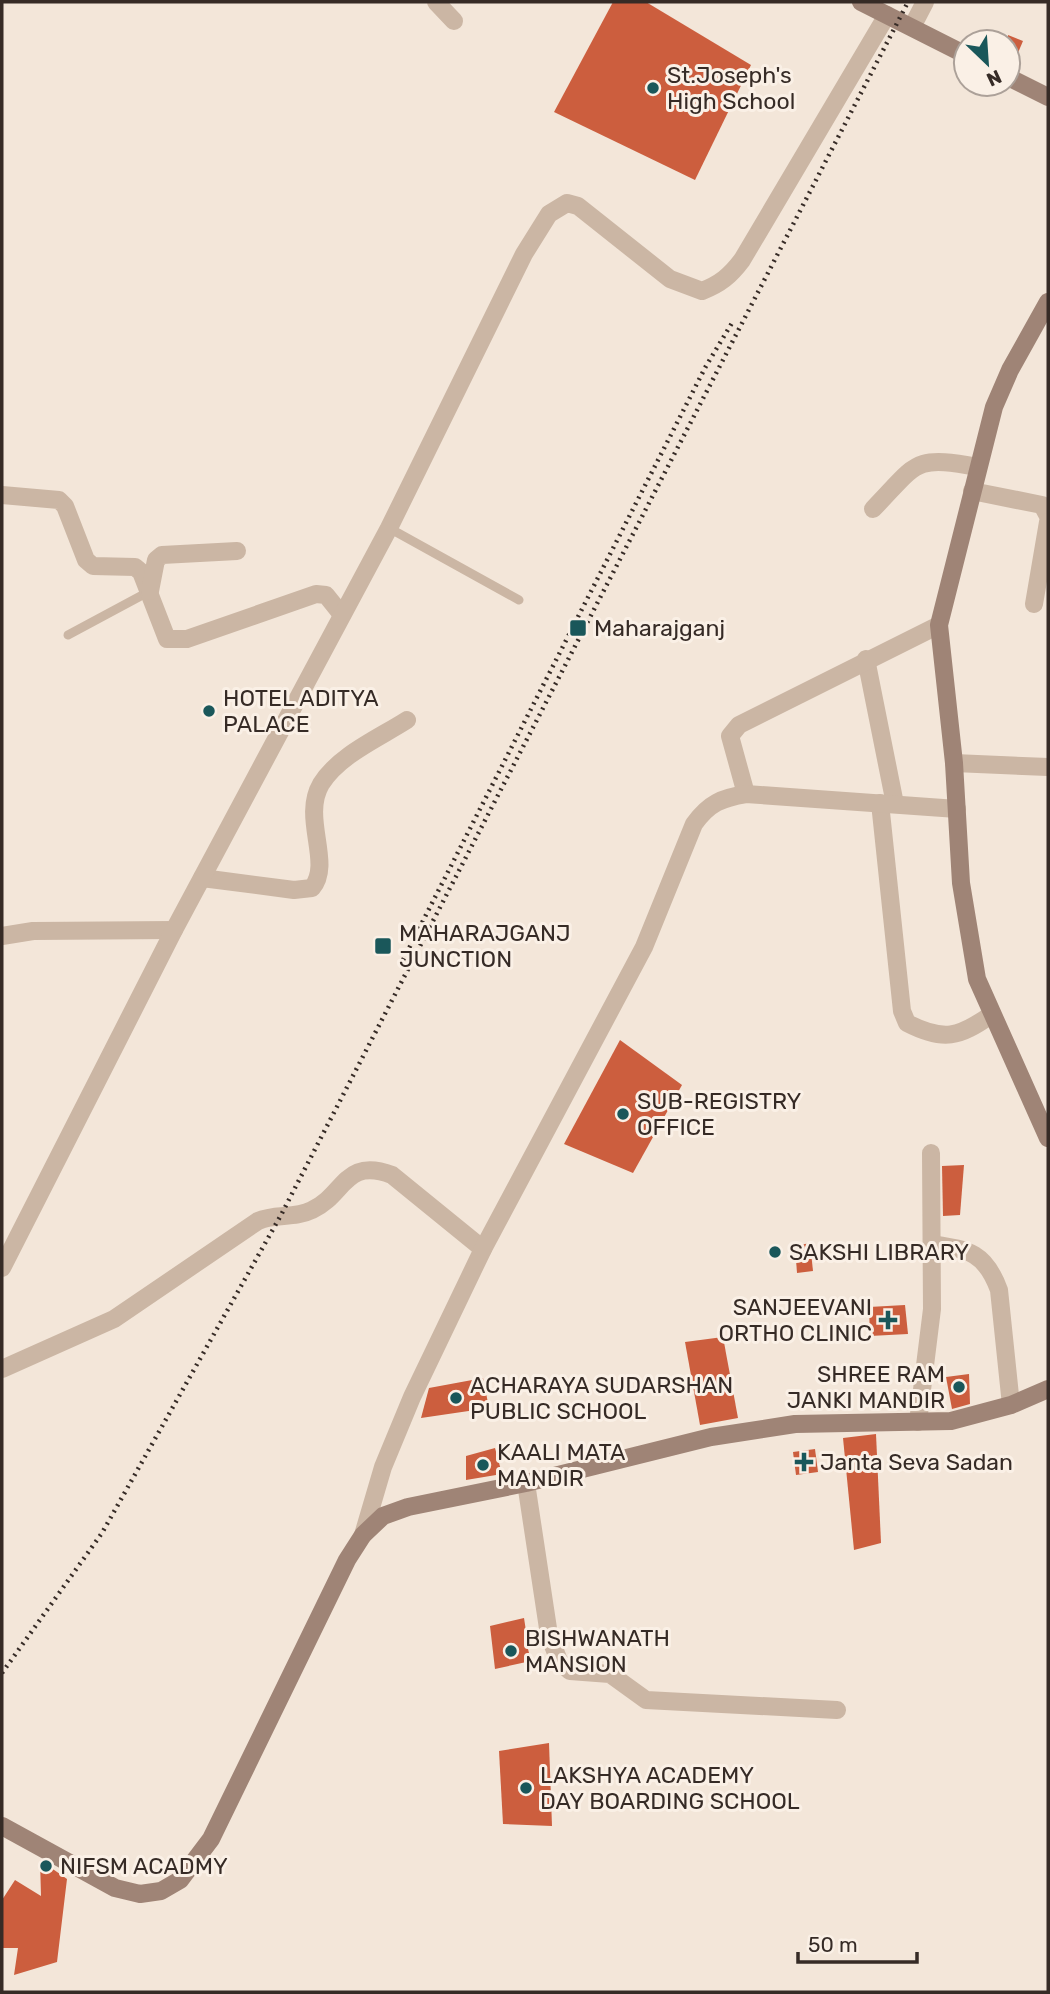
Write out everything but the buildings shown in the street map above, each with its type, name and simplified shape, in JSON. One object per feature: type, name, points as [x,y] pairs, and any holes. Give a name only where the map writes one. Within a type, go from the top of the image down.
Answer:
[{"type":"street","points":[[436,2],[454,21]]},
{"type":"street","points":[[860,2],[952,48]]},
{"type":"street","points":[[912,27],[925,2]]},
{"type":"street","points":[[2,1268],[174,930],[389,528],[524,254],[549,214],[567,203],[578,206],[670,279],[702,291],[717,285],[731,275],[742,260],[887,15]]},
{"type":"street","points":[[1022,84],[1048,97]]},
{"type":"street","points":[[1047,1129],[991,1015],[977,979],[964,909],[954,763],[939,625],[1000,389],[1048,302]]},
{"type":"street","points":[[873,509],[922,462],[939,460],[978,467]]},
{"type":"street","points":[[972,491],[1042,505],[1048,516]]},
{"type":"street","points":[[2,495],[59,500],[65,506],[86,560],[102,569],[135,568],[141,572],[150,591],[162,632],[167,639],[177,641],[316,594],[326,595],[342,615]]},
{"type":"street","points":[[1034,604],[1048,522]]},
{"type":"street","points":[[150,591],[156,559],[163,555],[237,551]]},
{"type":"street","points":[[746,794],[730,736],[739,725],[866,659],[939,625]]},
{"type":"street","points":[[866,659],[887,803],[902,1011],[907,1023],[954,1036],[965,1033],[991,1015]]},
{"type":"street","points":[[202,878],[294,890],[312,888],[320,873],[312,808],[322,784],[345,759],[407,720]]},
{"type":"street","points":[[954,763],[1048,767]]},
{"type":"street","points":[[2,1826],[115,1888],[140,1894],[161,1891],[180,1880],[211,1839],[347,1560],[362,1535],[396,1433],[484,1249],[644,947],[694,824],[706,807],[726,797],[746,794],[957,809]]},
{"type":"street","points":[[2,936],[33,932],[174,930]]},
{"type":"street","points":[[918,1422],[930,1344],[931,1153]]},
{"type":"street","points":[[2,1369],[114,1319],[258,1221],[270,1216],[296,1215],[312,1210],[341,1183],[359,1172],[375,1168],[392,1175],[484,1249]]},
{"type":"street","points":[[932,1244],[964,1249],[982,1258],[992,1272],[999,1290],[1011,1405]]},
{"type":"street","points":[[362,1535],[383,1516],[408,1507],[526,1483],[748,1431],[795,1424],[951,1421],[1011,1405],[1048,1389]]},
{"type":"street","points":[[526,1483],[552,1649],[570,1671],[610,1674],[646,1700],[837,1710]]},
{"type":"lane","points":[[389,528],[519,600]]},
{"type":"lane","points":[[68,635],[150,591]]},
{"type":"railway","points":[[2,1673],[102,1533],[281,1215],[908,2]]},
{"type":"railway","points":[[403,960],[706,366],[732,323]]},
{"type":"place","name":"St.Joseph's High School","points":[[653,88]]},
{"type":"place","name":"Maharajganj","points":[[578,628]]},
{"type":"place","name":"HOTEL ADITYA PALACE","points":[[209,711]]},
{"type":"place","name":"MAHARAJGANJ JUNCTION","points":[[383,946]]},
{"type":"place","name":"SUB-REGISTRY OFFICE","points":[[623,1114]]},
{"type":"place","name":"SAKSHI LIBRARY","points":[[775,1252]]},
{"type":"place","name":"SANJEEVANI ORTHO CLINIC","points":[[888,1320]]},
{"type":"place","name":"SHREE RAM JANKI MANDIR","points":[[959,1387]]},
{"type":"place","name":"ACHARAYA SUDARSHAN PUBLIC SCHOOL","points":[[456,1398]]},
{"type":"place","name":"Janta Seva Sadan","points":[[804,1462]]},
{"type":"place","name":"KAALI MATA MANDIR","points":[[483,1465]]},
{"type":"place","name":"BISHWANATH MANSION","points":[[511,1651]]},
{"type":"place","name":"LAKSHYA ACADEMY DAY BOARDING SCHOOL","points":[[526,1788]]},
{"type":"place","name":"NIFSM ACADMY","points":[[46,1866]]}]
